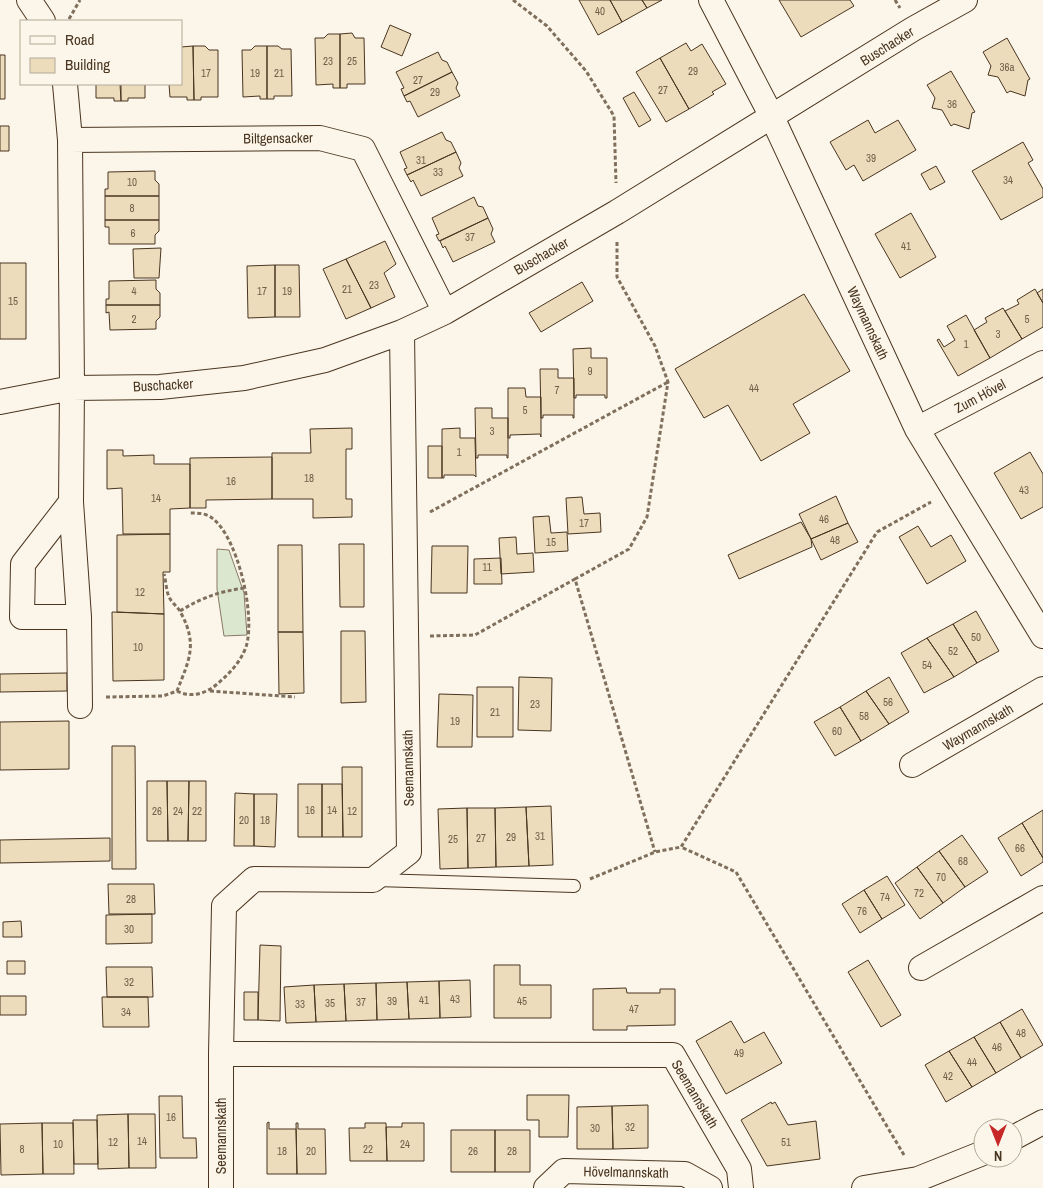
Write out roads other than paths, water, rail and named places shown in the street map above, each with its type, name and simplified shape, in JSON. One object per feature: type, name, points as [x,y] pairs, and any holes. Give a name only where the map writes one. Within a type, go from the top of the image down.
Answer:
[{"type":"street","points":[[29,0],[42,20]]},
{"type":"street","name":"Waymannskath","points":[[711,0],[772,117],[917,429],[1043,636]]},
{"type":"street","name":"Buschacker","points":[[0,402],[72,388],[160,387],[244,378],[324,360],[402,332],[445,312],[617,212],[913,29],[965,0]]},
{"type":"street","points":[[66,85],[70,140],[71,502],[79,616],[80,702]]},
{"type":"street","name":"Biltgensacker","points":[[70,140],[320,138],[363,149],[445,312]]},
{"type":"street","name":"Seemannskath","points":[[221,1188],[224,906],[254,879],[374,880],[409,852],[402,332]]},
{"type":"street","name":"Zum Hövel","points":[[917,429],[1043,363]]},
{"type":"street","points":[[71,502],[23,564],[22,616],[79,616]]},
{"type":"street","name":"Waymannskath","points":[[912,765],[1043,689]]},
{"type":"street","points":[[921,968],[1043,898]]},
{"type":"street","name":"Seemannskath","points":[[221,1054],[673,1056],[739,1169],[741,1188]]},
{"type":"street","points":[[1023,1133],[1043,1122]]},
{"type":"street","points":[[864,1188],[918,1179],[973,1157]]},
{"type":"street","name":"Hövelmannskath","points":[[546,1188],[564,1171],[685,1174],[710,1188]]},
{"type":"lane","points":[[374,880],[574,886]]}]
